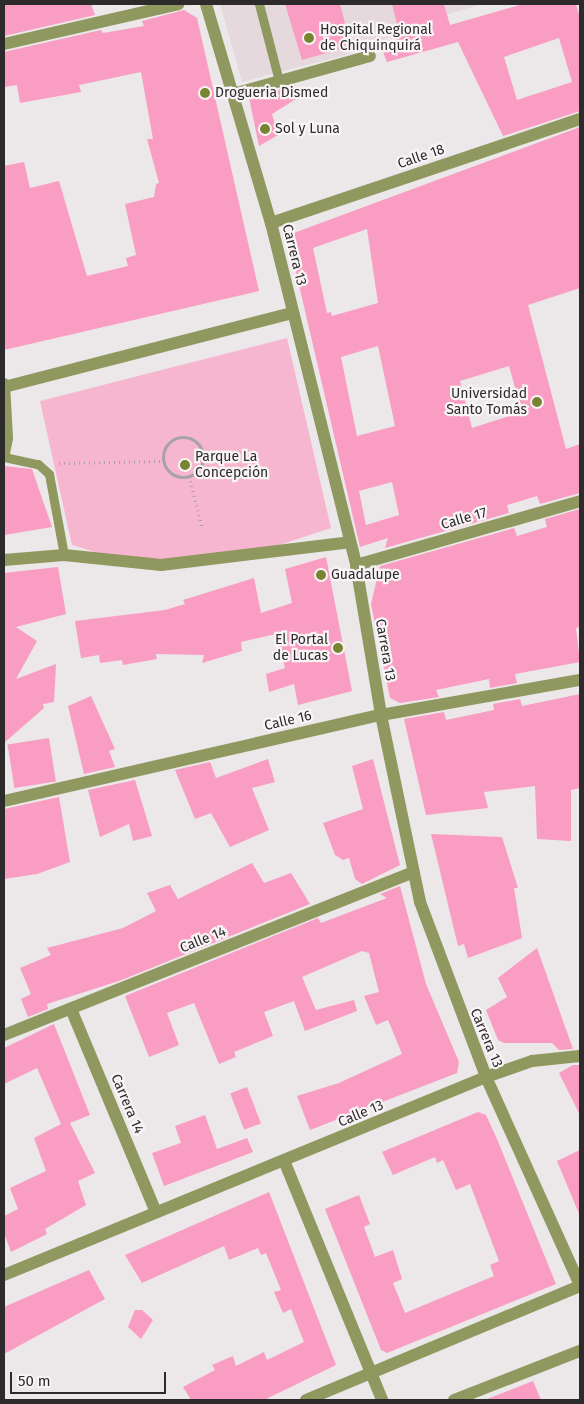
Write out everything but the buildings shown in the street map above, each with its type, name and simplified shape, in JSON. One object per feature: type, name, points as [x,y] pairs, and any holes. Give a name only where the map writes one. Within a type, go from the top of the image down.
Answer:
[{"type":"street","points":[[4,44],[178,4]]},
{"type":"street","name":"Carrera 13","points":[[206,4],[271,223],[356,565],[381,715],[420,902],[448,983],[486,1077],[580,1286]]},
{"type":"street","points":[[233,94],[370,56]]},
{"type":"street","name":"Calle 18","points":[[271,223],[580,119]]},
{"type":"street","points":[[4,455],[7,438],[4,385],[293,313]]},
{"type":"street","name":"Calle 17","points":[[356,565],[580,501]]},
{"type":"street","points":[[4,560],[64,555],[162,565],[350,542]]},
{"type":"street","name":"Calle 16","points":[[4,800],[381,715],[580,680]]},
{"type":"street","name":"Calle 14","points":[[4,1035],[413,872]]},
{"type":"street","name":"Carrera 14","points":[[71,1009],[155,1210]]},
{"type":"street","name":"Calle 13","points":[[4,1275],[155,1210],[285,1163],[486,1077],[532,1061],[580,1056]]},
{"type":"street","points":[[285,1163],[382,1400]]},
{"type":"street","points":[[306,1400],[580,1286]]},
{"type":"street","points":[[454,1400],[580,1351]]},
{"type":"lane","points":[[259,4],[279,81]]},
{"type":"lane","points":[[4,455],[38,464],[49,474],[64,555]]},
{"type":"path","points":[[181,437],[194,440],[203,457],[199,469],[189,476],[171,472],[164,462],[169,443],[181,437]]},
{"type":"path","points":[[38,464],[164,462]]},
{"type":"path","points":[[189,476],[202,527]]},
{"type":"shaded area","name":"Hospital Regional de Chiquinquirá","points":[[220,4],[482,4],[406,27],[368,49],[242,82]]},
{"type":"shaded area","name":"Parque La Concepción","points":[[287,338],[331,528],[243,557],[134,564],[72,545],[40,401]]},
{"type":"place","name":"Hospital Regional de Chiquinquirá","points":[[309,38]]},
{"type":"place","name":"Drogueria Dismed","points":[[205,93]]},
{"type":"place","name":"Sol y Luna","points":[[265,129]]},
{"type":"place","name":"Universidad Santo Tomás","points":[[537,402]]},
{"type":"place","name":"Parque La Concepción","points":[[185,465]]},
{"type":"place","name":"Guadalupe","points":[[321,575]]},
{"type":"place","name":"El Portal de Lucas","points":[[338,648]]}]
